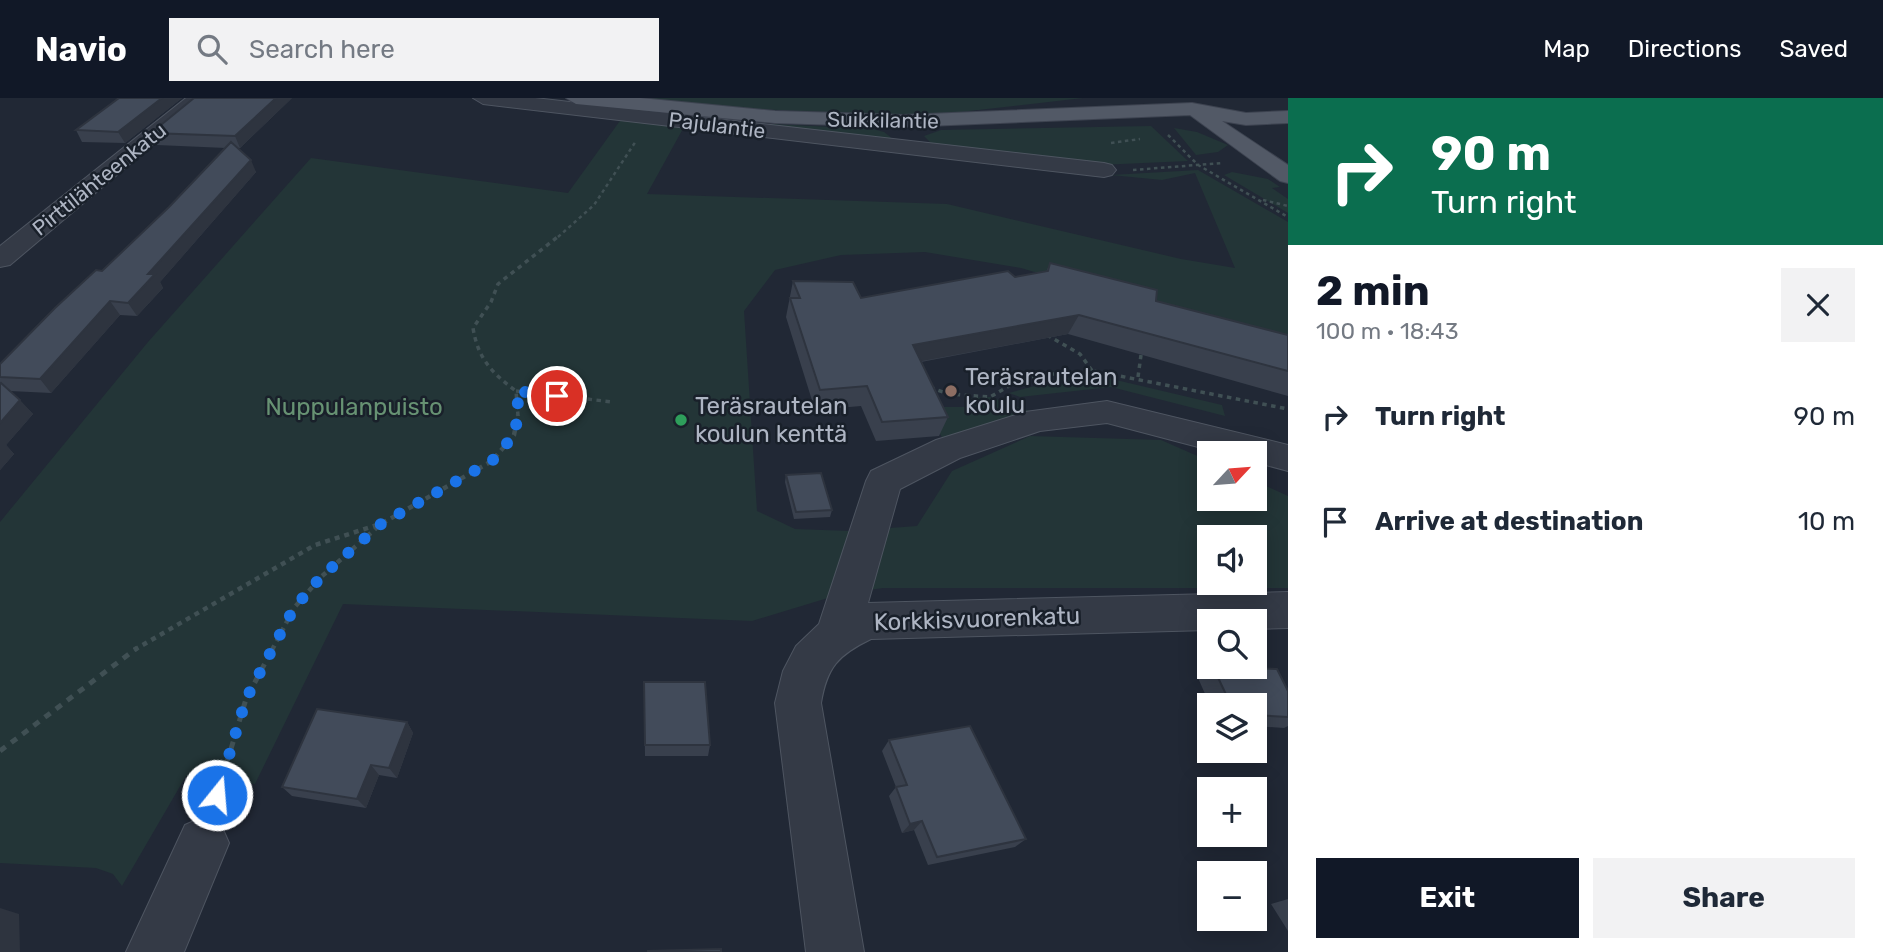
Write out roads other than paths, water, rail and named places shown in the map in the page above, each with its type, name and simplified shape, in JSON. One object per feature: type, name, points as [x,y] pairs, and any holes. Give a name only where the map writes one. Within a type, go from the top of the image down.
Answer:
[{"type":"main road","name":"Suikkilantie","points":[[576,98],[775,117],[903,121],[1184,104]]},
{"type":"main road","points":[[1184,104],[1215,100],[1288,98]]},
{"type":"main road","points":[[1215,100],[1272,137]]},
{"type":"main road","points":[[1184,104],[1246,119],[1288,117]]},
{"type":"main road","points":[[1184,104],[1288,176]]},
{"type":"street","name":"Pirttilähteenkatu","points":[[0,259],[198,98]]},
{"type":"street","name":"Pajulantie","points":[[483,98],[1104,170]]},
{"type":"street","points":[[903,121],[910,147]]},
{"type":"street","points":[[838,633],[884,481],[948,449],[1037,420],[1107,412],[1288,458]]},
{"type":"street","name":"Korkkisvuorenkatu","points":[[835,952],[798,703],[808,663],[838,633],[869,621],[1287,612]]},
{"type":"street","points":[[155,952],[203,843]]},
{"type":"place","name":"Teräsrautelan koulu","points":[[951,391]]},
{"type":"place","name":"Teräsrautelan koulun kenttä","points":[[681,420]]},
{"type":"park label","name":"Nuppulanpuisto","points":[[354,407]]}]
